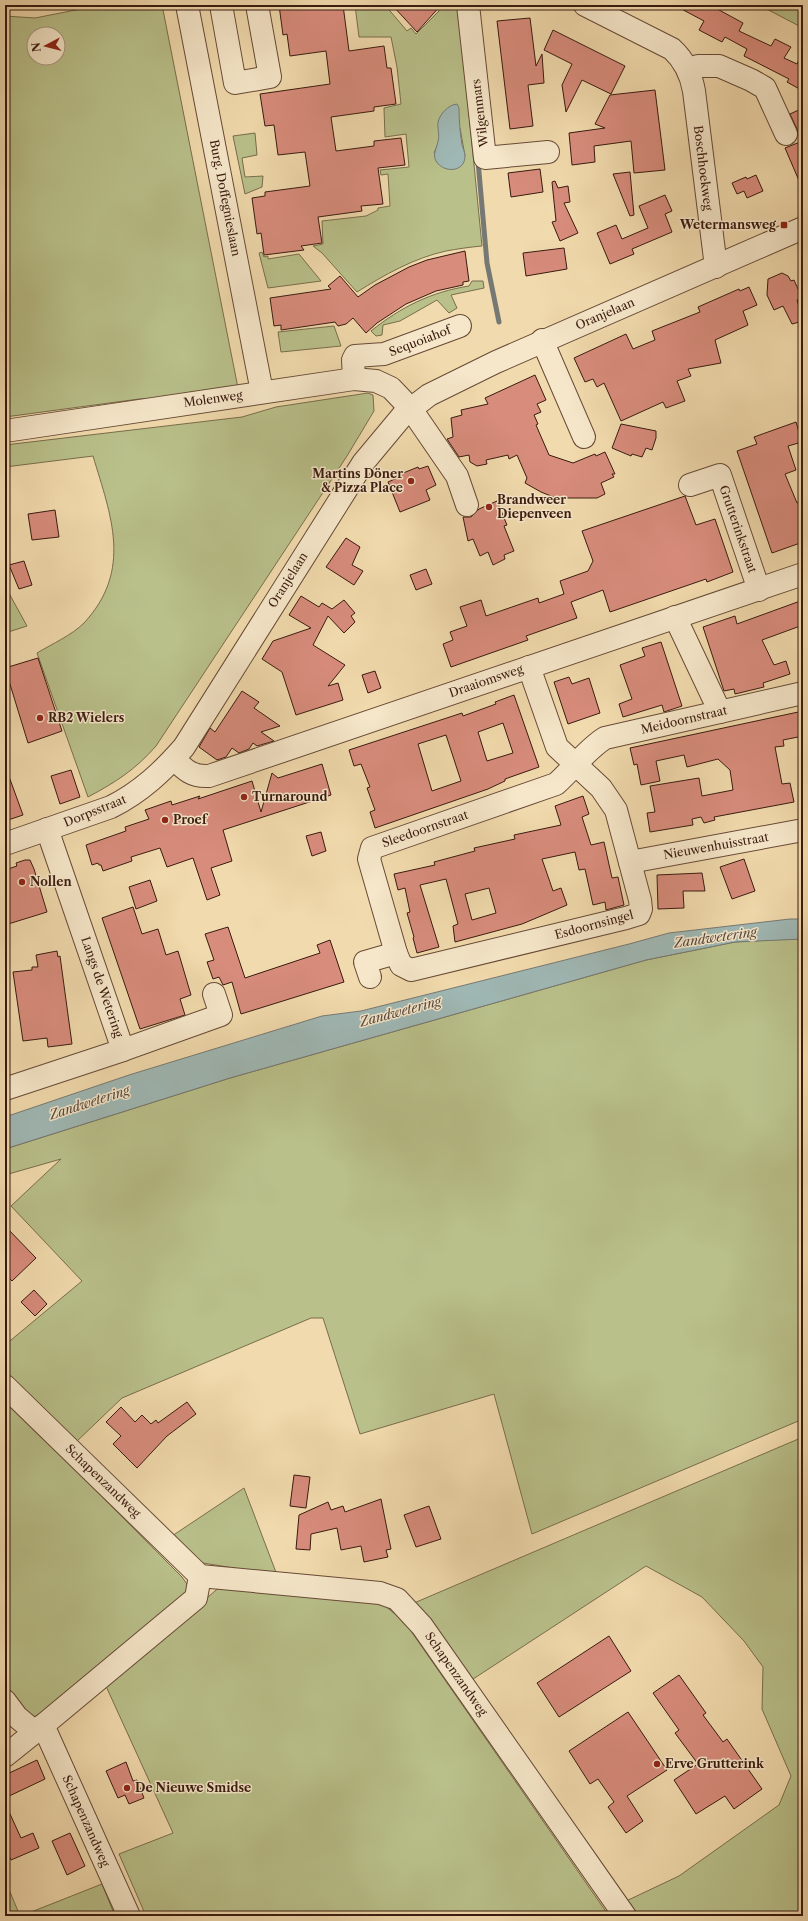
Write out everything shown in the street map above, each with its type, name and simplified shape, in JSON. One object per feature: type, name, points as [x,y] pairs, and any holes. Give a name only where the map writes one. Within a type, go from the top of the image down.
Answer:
[{"type":"street","name":"Burg. Doffegnieslaan","points":[[187,5],[262,392]]},
{"type":"street","points":[[221,5],[235,83],[270,77],[257,5]]},
{"type":"street","name":"Wilgenmars","points":[[468,5],[485,158],[548,152]]},
{"type":"street","name":"Boschhoekweg","points":[[585,5],[672,49],[680,57],[688,69],[694,92],[716,266]]},
{"type":"street","points":[[688,69],[698,66],[719,66],[765,88],[786,134]]},
{"type":"street","name":"Oranjelaan","points":[[174,759],[184,747],[362,462],[403,415],[429,395],[542,340],[803,228]]},
{"type":"street","name":"Sequoiahof","points":[[354,379],[353,360],[355,356],[384,354],[460,326]]},
{"type":"street","points":[[542,340],[584,436]]},
{"type":"street","name":"Molenweg","points":[[5,431],[354,379],[376,381],[391,388],[411,409]]},
{"type":"street","points":[[411,409],[457,476],[467,505]]},
{"type":"street","name":"Grutterinkstraat","points":[[690,485],[720,475],[759,590]]},
{"type":"street","name":"Draaiomsweg","points":[[174,759],[184,770],[192,774],[209,776],[803,574]]},
{"type":"street","points":[[675,617],[720,712]]},
{"type":"street","name":"Esdoornsingel","points":[[396,953],[401,965],[411,970],[626,918],[638,914],[641,909],[640,900],[616,810],[601,788],[557,747],[529,667]]},
{"type":"street","name":"Meidoornstraat","points":[[576,766],[593,745],[605,738],[803,693]]},
{"type":"street","name":"Dorpsstraat","points":[[5,844],[111,807],[144,787],[174,759]]},
{"type":"street","name":"Sleedoornstraat","points":[[396,953],[369,859],[372,848],[556,784],[576,766]]},
{"type":"street","name":"Langs de Wetering","points":[[5,1088],[123,1050],[48,829]]},
{"type":"street","name":"Nieuwenhuisstraat","points":[[630,862],[803,830]]},
{"type":"street","points":[[370,978],[365,962],[396,953]]},
{"type":"street","points":[[123,1050],[221,1015],[214,994]]},
{"type":"street","name":"Schapenzandweg","points":[[5,1386],[200,1576],[380,1592],[397,1599],[422,1626],[625,1916]]},
{"type":"street","points":[[5,1756],[196,1598],[200,1576]]},
{"type":"street","name":"Schapenzandweg","points":[[5,1701],[17,1717],[39,1729],[129,1916]]},
{"type":"green space","points":[[101,5],[162,5],[238,388],[194,397],[139,399],[5,417],[5,16],[35,18]]},
{"type":"green space","points":[[355,5],[385,5],[407,31],[411,28],[416,34],[439,11],[439,5],[457,5],[482,246],[446,251],[422,258],[389,273],[357,292],[322,253],[313,246],[323,244],[322,221],[366,216],[378,210],[378,208],[390,206],[388,174],[381,175],[380,170],[409,167],[406,134],[385,137],[384,108],[401,104],[397,67],[391,37],[359,37]],"holes":[[[460,128],[465,156],[434,153],[439,141]]]},
{"type":"green space","points":[[759,5],[803,5],[803,24],[801,27]]},
{"type":"green space","points":[[255,133],[257,155],[242,158],[245,177],[263,176],[262,187],[245,194],[233,136]]},
{"type":"green space","points":[[262,252],[264,257],[268,256],[268,259],[299,254],[321,281],[268,288],[259,253]]},
{"type":"green space","points":[[472,281],[483,281],[484,288],[451,295],[457,308],[449,313],[437,300],[400,321],[383,325],[382,335],[376,336],[371,331],[382,322],[417,302],[442,292],[469,286]]},
{"type":"green space","points":[[334,326],[341,346],[281,352],[278,332]]},
{"type":"green space","points":[[368,393],[373,395],[374,411],[347,456],[156,746],[125,775],[88,797],[37,653],[68,635],[84,623],[99,603],[109,583],[113,563],[114,542],[111,521],[93,456],[5,467],[5,445],[242,417],[276,407]]},
{"type":"green space","points":[[5,586],[27,626],[5,633]]},
{"type":"green space","points":[[803,939],[803,1419],[532,1534],[494,1394],[360,1434],[323,1318],[311,1318],[122,1398],[74,1444],[5,1375],[5,1345],[82,1281],[11,1206],[61,1159],[5,1175],[5,1149],[230,1078],[646,960],[735,942]]},
{"type":"green space","points":[[5,1399],[182,1577],[189,1587],[189,1593],[45,1717],[27,1719],[5,1696]]},
{"type":"green space","points":[[803,1437],[803,1916],[633,1916],[624,1902],[679,1876],[779,1805],[791,1776],[762,1709],[763,1667],[744,1641],[702,1597],[646,1566],[467,1683],[414,1603]]},
{"type":"green space","points":[[244,1488],[277,1575],[203,1563],[169,1538]]},
{"type":"green space","points":[[222,1585],[376,1599],[404,1621],[609,1916],[146,1916],[119,1854],[173,1833],[105,1684]]},
{"type":"green space","points":[[5,1880],[20,1916],[5,1916]]},
{"type":"green space","points":[[102,1884],[115,1916],[21,1916]]},
{"type":"water","points":[[457,104],[459,108],[459,122],[465,156],[464,162],[461,166],[458,168],[448,169],[439,165],[435,158],[439,139],[438,122],[445,110]]},
{"type":"water","name":"Zandwetering","points":[[790,919],[803,919],[803,939],[735,942],[646,960],[230,1078],[5,1149],[5,1117],[129,1075],[322,1016],[361,1011],[669,933]]},
{"type":"building","points":[[279,5],[343,5],[349,51],[384,46],[387,68],[391,68],[396,104],[374,107],[374,111],[331,117],[336,151],[374,146],[374,141],[401,138],[405,165],[378,168],[383,204],[361,206],[362,211],[318,217],[322,243],[301,246],[304,250],[264,255],[261,233],[257,234],[252,198],[265,196],[265,192],[310,186],[305,152],[278,155],[274,125],[265,126],[260,94],[330,84],[326,51],[290,56],[287,34],[283,35]]},
{"type":"building","points":[[392,5],[441,5],[417,32]]},
{"type":"building","points":[[674,5],[710,5],[743,23],[739,31],[771,46],[775,39],[791,47],[784,58],[797,64],[803,52],[803,91],[787,82],[789,79],[744,56],[747,49],[725,37],[722,42],[699,30],[704,21]]},
{"type":"building","points":[[530,18],[536,66],[542,54],[544,83],[528,85],[533,126],[510,129],[497,21]]},
{"type":"building","points":[[553,30],[625,66],[611,94],[582,80],[566,112],[562,85],[572,64],[544,50]]},
{"type":"building","points":[[655,90],[665,170],[634,173],[631,141],[594,146],[595,162],[572,165],[569,133],[605,128],[595,124],[610,95]]},
{"type":"building","points":[[803,108],[803,190],[785,148],[800,142],[797,129],[790,114]]},
{"type":"building","points":[[540,169],[543,192],[511,197],[508,173]]},
{"type":"building","points":[[630,172],[634,215],[630,216],[613,174]]},
{"type":"building","points":[[756,175],[763,191],[747,198],[744,191],[737,194],[732,183],[746,177],[747,179]]},
{"type":"building","points":[[555,181],[558,188],[568,186],[570,202],[564,203],[578,233],[560,241],[552,222],[556,221],[552,182]]},
{"type":"building","points":[[665,195],[672,211],[665,214],[672,232],[632,249],[634,254],[610,264],[597,233],[616,225],[622,239],[648,228],[639,206]]},
{"type":"building","points":[[564,248],[567,269],[526,276],[523,253]]},
{"type":"building","points":[[465,251],[469,281],[463,282],[463,285],[436,291],[406,304],[377,323],[366,333],[353,318],[346,324],[338,326],[335,322],[281,330],[281,325],[274,326],[270,298],[331,289],[328,286],[340,276],[358,297],[375,285],[409,267],[427,260]]},
{"type":"building","points":[[782,273],[788,276],[791,281],[794,280],[802,298],[797,300],[803,321],[792,324],[783,306],[774,310],[767,295],[768,279]]},
{"type":"building","points":[[749,287],[757,305],[743,311],[748,325],[715,340],[721,363],[688,369],[691,376],[677,381],[685,401],[666,408],[663,402],[621,421],[604,383],[597,387],[593,379],[585,382],[574,358],[626,334],[633,349],[655,340],[652,331],[700,312],[698,307],[739,289],[740,291]]},
{"type":"building","points":[[535,375],[546,400],[537,404],[541,412],[534,415],[538,424],[536,425],[549,455],[573,463],[595,454],[596,456],[605,452],[615,474],[612,474],[614,477],[601,483],[605,494],[597,498],[556,498],[525,483],[527,478],[517,455],[509,459],[508,455],[486,460],[487,464],[477,466],[470,462],[469,455],[459,457],[447,439],[453,437],[451,418],[462,415],[461,410],[488,404],[485,398]]},
{"type":"building","points":[[796,422],[802,442],[788,446],[796,470],[785,474],[797,503],[803,501],[803,542],[772,553],[737,451],[757,444],[754,437]]},
{"type":"building","points":[[621,424],[656,431],[656,438],[652,450],[646,448],[642,457],[632,454],[631,456],[612,448]]},
{"type":"building","points":[[428,466],[436,485],[426,490],[430,500],[400,512],[388,482],[397,478],[396,476],[418,467],[419,469]]},
{"type":"building","points":[[685,496],[696,525],[715,519],[733,572],[707,582],[706,579],[610,612],[603,590],[571,602],[577,618],[526,636],[528,640],[451,667],[443,644],[453,640],[450,632],[467,626],[460,607],[481,600],[486,616],[538,598],[539,603],[564,594],[560,581],[588,571],[593,561],[582,531]]},
{"type":"building","points":[[497,501],[507,525],[504,526],[514,551],[504,555],[505,559],[493,565],[488,552],[480,556],[473,539],[468,541],[463,517],[471,517],[479,509]]},
{"type":"building","points":[[55,510],[59,537],[32,540],[28,514]]},
{"type":"building","points":[[346,538],[360,547],[352,565],[363,571],[354,585],[326,567]]},
{"type":"building","points":[[24,561],[32,585],[19,589],[9,565]]},
{"type":"building","points":[[426,569],[432,584],[416,590],[410,575]]},
{"type":"building","points":[[301,596],[319,607],[322,603],[332,609],[344,600],[355,613],[351,616],[355,622],[344,633],[328,616],[313,645],[345,665],[328,686],[338,683],[343,700],[296,715],[282,672],[262,659],[273,641],[311,628],[289,615]]},
{"type":"building","points":[[803,600],[803,625],[762,640],[774,665],[786,661],[790,674],[763,683],[764,687],[735,694],[734,689],[724,691],[703,627],[735,616],[737,624]]},
{"type":"building","points":[[661,642],[682,706],[664,712],[662,705],[623,717],[619,704],[632,699],[620,665],[645,656],[642,648]]},
{"type":"building","points":[[38,658],[62,731],[28,743],[5,668]]},
{"type":"building","points":[[375,671],[381,688],[368,693],[362,675]]},
{"type":"building","points":[[569,677],[572,684],[589,678],[600,713],[568,724],[554,682]]},
{"type":"building","points":[[242,691],[259,702],[254,708],[280,726],[261,732],[274,741],[257,746],[253,743],[249,749],[239,753],[232,748],[226,757],[217,760],[199,747],[210,728],[215,732]]},
{"type":"building","points":[[514,695],[539,767],[505,779],[505,781],[488,789],[375,828],[370,812],[375,810],[367,788],[370,787],[361,764],[354,766],[349,750],[462,713],[463,716],[496,704],[495,702]],"holes":[[[503,723],[513,753],[487,761],[478,732]],[[446,735],[461,781],[432,791],[418,744]]]},
{"type":"building","points":[[803,711],[803,736],[783,740],[784,746],[775,747],[782,784],[790,783],[794,802],[714,817],[715,820],[704,823],[701,817],[692,819],[693,825],[650,832],[647,813],[655,812],[650,786],[699,778],[702,796],[733,790],[730,770],[718,759],[687,767],[684,755],[656,761],[660,781],[641,785],[637,764],[634,765],[630,748]]},
{"type":"building","points":[[322,764],[331,795],[223,830],[232,861],[211,868],[220,895],[207,900],[193,858],[167,867],[160,848],[131,857],[132,861],[103,871],[101,865],[98,863],[92,865],[86,845],[126,831],[125,827],[149,819],[145,810],[171,801],[172,805],[200,796],[198,799],[252,781],[261,812],[272,773],[278,778]]},
{"type":"building","points":[[71,770],[80,797],[60,804],[51,776]]},
{"type":"building","points":[[5,771],[7,771],[23,815],[5,821]]},
{"type":"building","points":[[583,796],[589,814],[582,817],[591,845],[604,842],[612,878],[618,877],[624,905],[606,910],[605,902],[593,905],[585,869],[579,870],[575,852],[542,859],[553,891],[561,888],[567,905],[522,924],[455,942],[453,926],[458,924],[446,879],[420,885],[439,947],[417,953],[407,913],[410,912],[405,888],[398,890],[394,874],[435,865],[434,862],[475,851],[474,848],[515,839],[514,835],[561,825],[555,806]],"holes":[[[489,888],[496,913],[472,920],[465,894]]]},
{"type":"building","points":[[321,832],[326,851],[312,856],[306,836]]},
{"type":"building","points":[[744,859],[755,891],[732,899],[720,867]]},
{"type":"building","points":[[30,860],[34,869],[47,912],[5,925],[5,870],[17,866],[16,863]]},
{"type":"building","points":[[702,873],[705,891],[683,891],[684,908],[658,909],[657,875]]},
{"type":"building","points":[[150,880],[157,901],[136,909],[129,887]]},
{"type":"building","points":[[133,907],[142,934],[158,929],[166,955],[178,951],[191,995],[180,999],[185,1015],[140,1029],[102,918]]},
{"type":"building","points":[[228,927],[245,978],[320,953],[317,945],[330,940],[344,982],[241,1014],[232,982],[223,985],[219,977],[213,979],[207,962],[214,960],[205,934]]},
{"type":"building","points":[[57,951],[58,957],[60,956],[72,1044],[48,1047],[47,1038],[23,1041],[13,972],[32,970],[32,967],[38,967],[36,955]]},
{"type":"building","points":[[5,1226],[36,1258],[12,1281],[5,1274]]},
{"type":"building","points":[[34,1290],[47,1304],[35,1316],[21,1302]]},
{"type":"building","points":[[187,1402],[196,1414],[167,1436],[137,1468],[113,1444],[121,1436],[106,1422],[121,1407],[135,1422],[142,1415],[151,1424],[156,1420],[158,1423]]},
{"type":"building","points":[[294,1475],[310,1477],[306,1508],[290,1506]]},
{"type":"building","points":[[381,1499],[391,1549],[386,1550],[388,1557],[364,1562],[361,1546],[341,1550],[337,1528],[311,1534],[310,1550],[296,1549],[299,1515],[328,1502],[331,1510],[343,1506],[345,1512]]},
{"type":"building","points":[[429,1506],[441,1539],[416,1547],[404,1515]]},
{"type":"building","points":[[609,1636],[631,1671],[559,1717],[537,1683]]},
{"type":"building","points":[[679,1675],[706,1713],[703,1715],[723,1742],[727,1739],[762,1789],[734,1809],[725,1796],[696,1814],[674,1780],[698,1764],[675,1733],[679,1730],[653,1693]]},
{"type":"building","points":[[628,1712],[667,1770],[627,1796],[643,1821],[626,1833],[608,1807],[614,1802],[598,1779],[590,1784],[569,1751]]},
{"type":"building","points":[[37,1760],[45,1779],[5,1798],[5,1775]]},
{"type":"building","name":"De Nieuwe Smidse","points":[[126,1762],[133,1781],[137,1780],[144,1798],[129,1804],[125,1795],[118,1798],[106,1771]]},
{"type":"building","points":[[5,1803],[21,1838],[33,1833],[39,1848],[11,1860],[5,1847]]},
{"type":"building","points":[[70,1833],[85,1866],[67,1875],[52,1841]]},
{"type":"waterway","points":[[478,161],[487,263],[499,322]]},
{"type":"place","name":"Wetermansweg","points":[[784,225]]},
{"type":"place","name":"Martins Döner & Pizza Place","points":[[411,481]]},
{"type":"place","name":"Brandweer Diepenveen","points":[[489,507]]},
{"type":"place","name":"RB2 Wielers","points":[[40,718]]},
{"type":"place","name":"Turnaround","points":[[244,797]]},
{"type":"place","name":"Proef","points":[[165,820]]},
{"type":"place","name":"Nollen","points":[[22,882]]},
{"type":"place","name":"Erve Grutterink","points":[[657,1764]]},
{"type":"place","name":"De Nieuwe Smidse","points":[[127,1788]]}]
